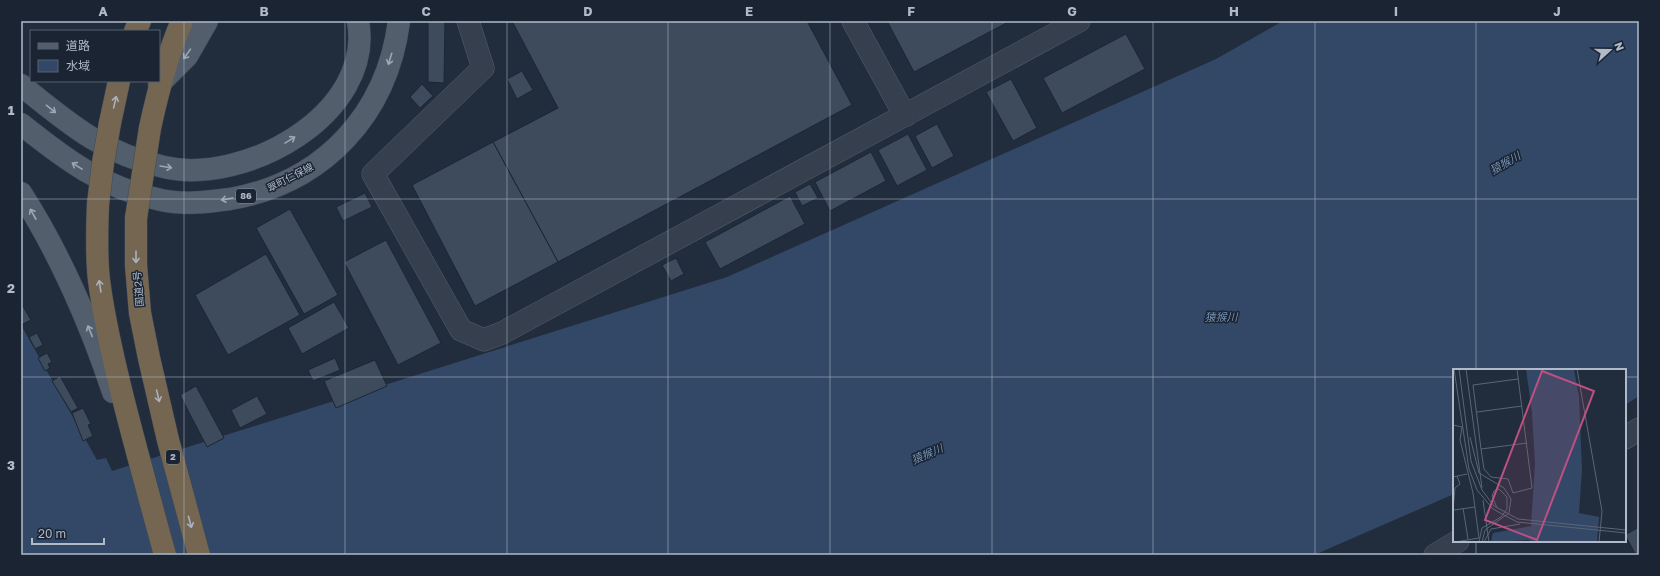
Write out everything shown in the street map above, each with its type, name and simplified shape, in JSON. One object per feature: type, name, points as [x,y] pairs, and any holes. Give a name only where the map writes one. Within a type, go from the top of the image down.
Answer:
[{"type":"highway","name":"国道2号","points":[[160,81],[182,21]]},
{"type":"highway","points":[[119,82],[103,163],[98,204],[97,242],[99,280],[110,366],[163,549]]},
{"type":"highway","name":"国道2号","points":[[159,84],[150,128],[136,218],[136,265],[140,313],[168,440],[200,555]]},
{"type":"main road","points":[[159,84],[187,56],[207,21]]},
{"type":"main road","points":[[21,85],[73,127],[94,140],[129,157],[166,168],[195,169],[223,167],[244,162],[280,146],[312,125],[330,107],[354,71],[359,53],[360,33],[358,21]]},
{"type":"main road","name":"翠町仁保線","points":[[21,124],[64,158],[88,173],[109,184],[130,192],[162,200],[190,203],[248,196],[276,186],[301,173],[324,158],[346,139],[362,119],[376,95],[397,36],[399,21]]},
{"type":"main road","points":[[21,193],[65,275],[110,366]]},
{"type":"lane","points":[[468,21],[483,68],[372,174],[461,330],[484,340],[502,333],[1079,21]]},
{"type":"lane","points":[[853,21],[905,116]]},
{"type":"lane","points":[[1626,437],[1639,429]]},
{"type":"lane","points":[[1435,555],[1456,542]]},
{"type":"water","name":"猿猴川","points":[[1283,21],[1639,21],[1639,396],[1626,404],[1626,369],[1453,369],[1453,494],[1314,555],[21,555],[21,325],[97,460],[106,458],[112,471],[727,277],[1216,59]]},
{"type":"building","points":[[428,21],[445,21],[444,83],[428,82]]},
{"type":"building","points":[[512,21],[807,21],[852,105],[558,262],[493,142],[558,108]]},
{"type":"building","points":[[887,21],[1010,21],[914,72]]},
{"type":"building","points":[[1126,34],[1145,69],[1062,113],[1043,78]]},
{"type":"building","points":[[522,71],[533,90],[517,99],[507,79]]},
{"type":"building","points":[[1011,79],[1037,128],[1013,141],[986,92]]},
{"type":"building","points":[[422,84],[433,96],[420,108],[410,97]]},
{"type":"building","points":[[937,124],[954,156],[932,168],[915,136]]},
{"type":"building","points":[[908,134],[927,170],[897,186],[878,150]]},
{"type":"building","points":[[493,142],[558,262],[475,306],[412,185]]},
{"type":"building","points":[[871,152],[886,181],[830,211],[815,182]]},
{"type":"building","points":[[810,184],[818,198],[802,206],[795,192]]},
{"type":"building","points":[[365,193],[372,207],[343,221],[336,207]]},
{"type":"building","points":[[790,196],[805,224],[720,269],[705,242]]},
{"type":"building","points":[[290,209],[338,295],[304,314],[256,228]]},
{"type":"building","points":[[386,240],[441,343],[398,365],[344,262]]},
{"type":"building","points":[[266,254],[300,315],[228,355],[195,295]]},
{"type":"building","points":[[676,258],[684,274],[671,281],[662,265]]},
{"type":"building","points":[[334,302],[349,328],[302,354],[288,328]]},
{"type":"building","points":[[21,303],[31,320],[21,325]]},
{"type":"building","points":[[37,333],[43,345],[35,349],[29,337]]},
{"type":"building","points":[[47,353],[52,362],[48,364],[50,368],[45,371],[38,358]]},
{"type":"building","points":[[335,358],[340,370],[313,381],[308,370]]},
{"type":"building","points":[[375,360],[387,386],[336,408],[324,381]]},
{"type":"building","points":[[60,376],[78,408],[71,412],[52,381]]},
{"type":"building","points":[[196,386],[224,438],[207,447],[180,395]]},
{"type":"building","points":[[257,396],[267,414],[240,428],[231,410]]},
{"type":"building","points":[[83,408],[91,424],[88,425],[93,436],[83,441],[72,413]]},
{"type":"building","points":[[1639,527],[1639,555],[1636,555],[1626,534]]}]
